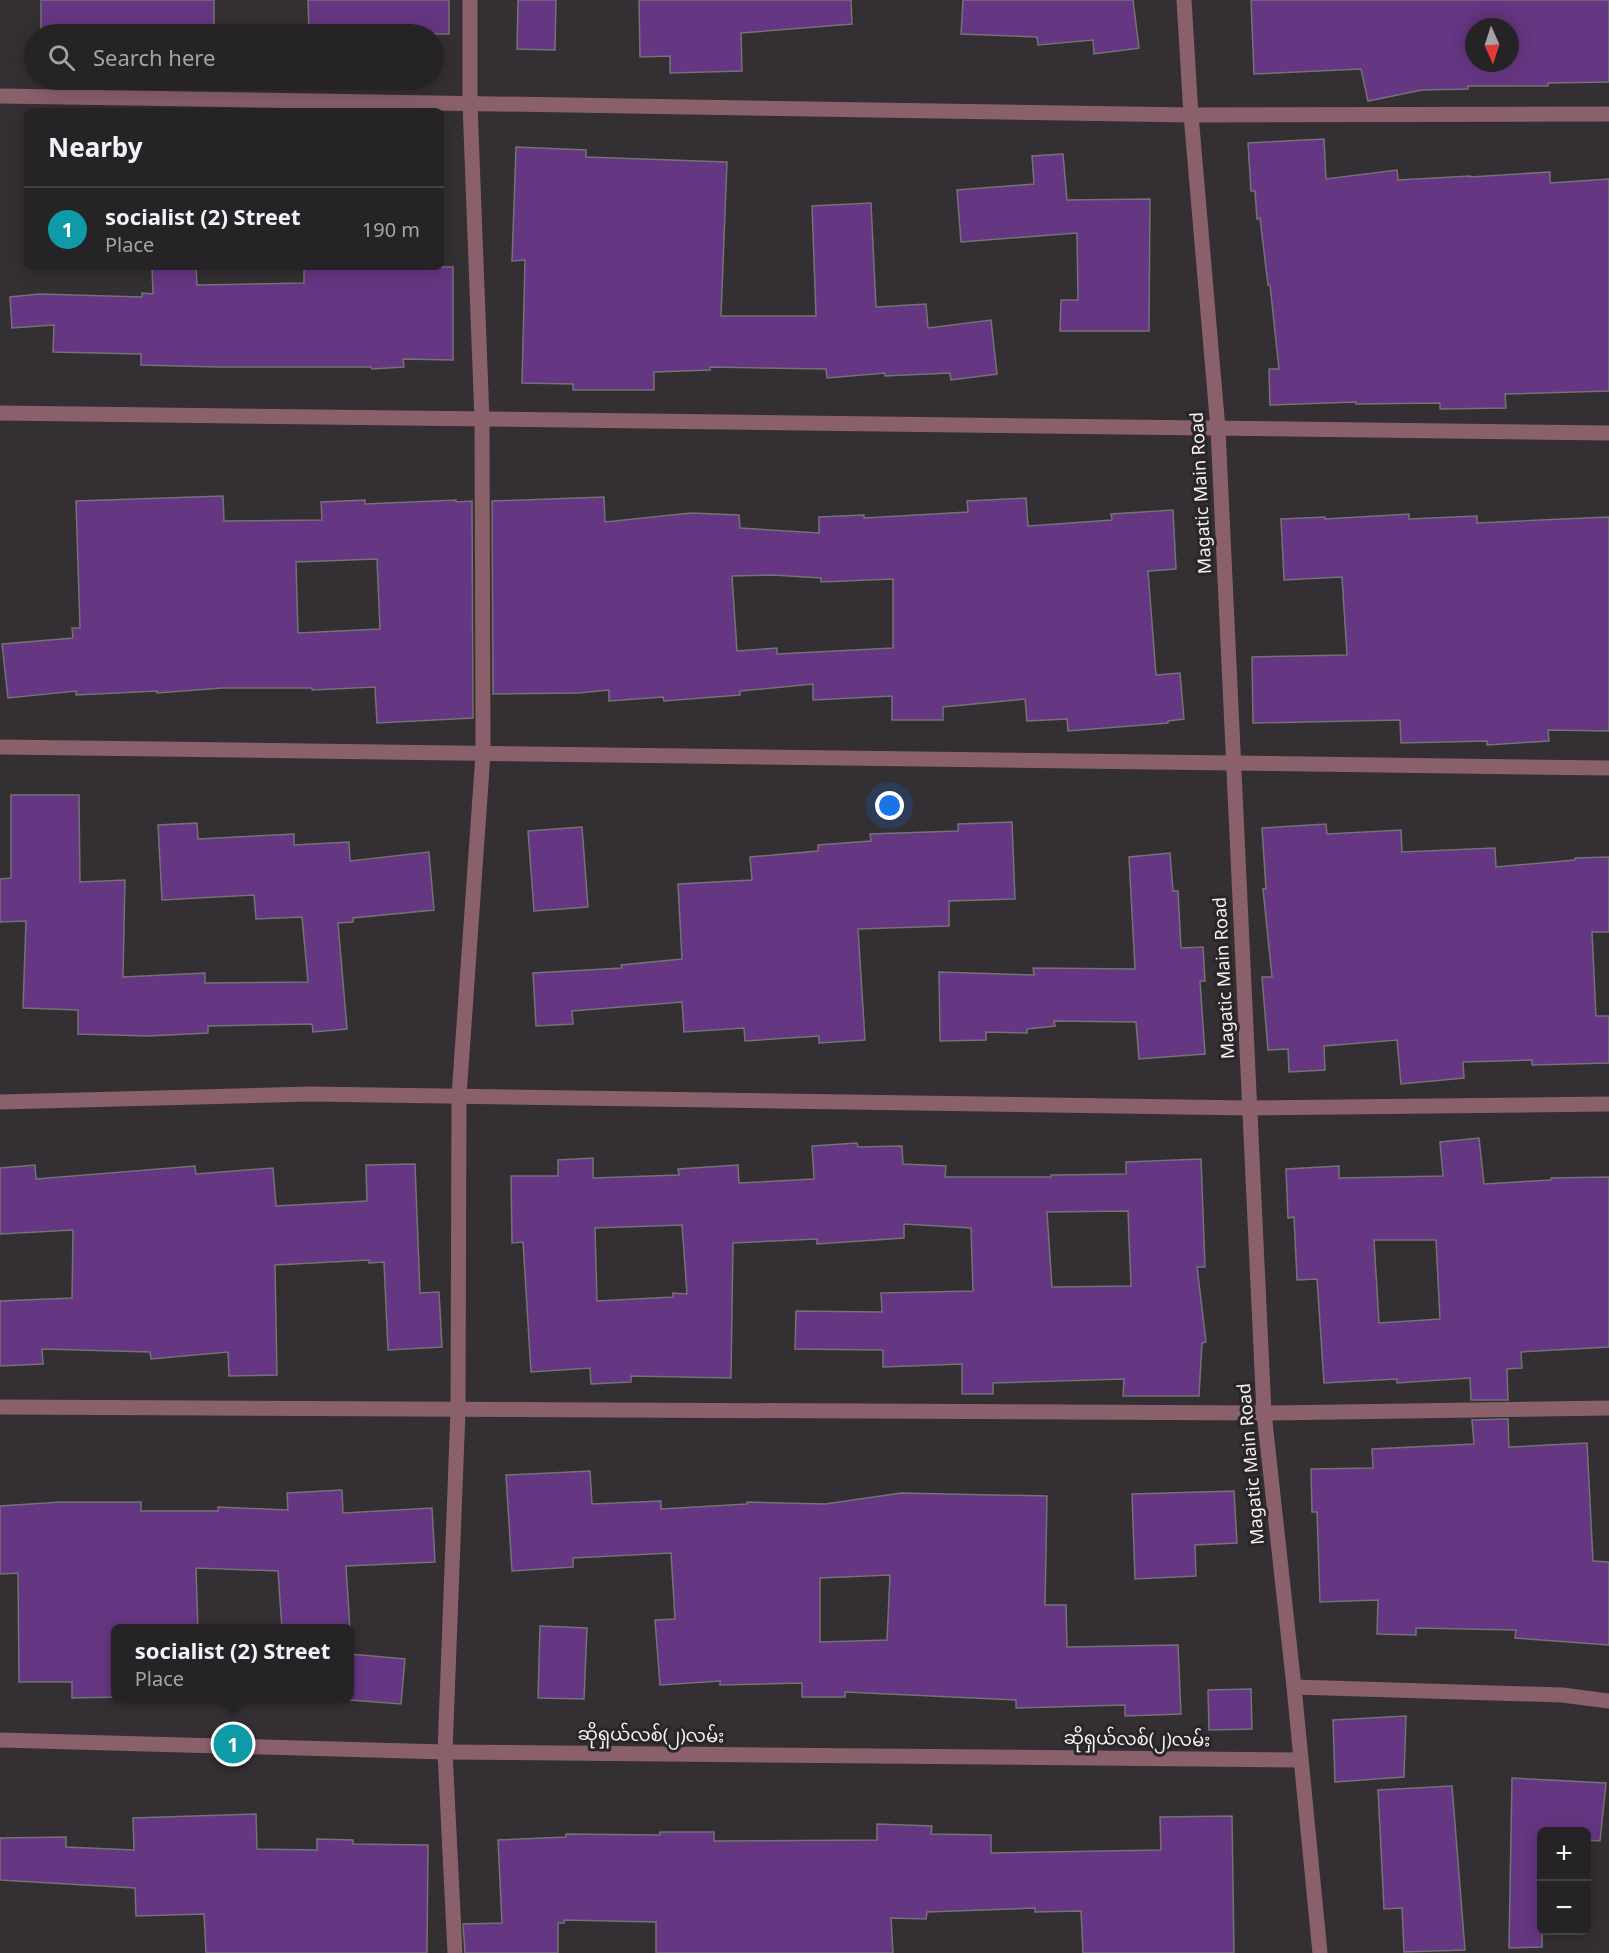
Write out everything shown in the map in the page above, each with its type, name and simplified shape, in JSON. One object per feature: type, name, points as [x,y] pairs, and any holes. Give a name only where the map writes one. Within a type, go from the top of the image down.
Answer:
[{"type":"street","points":[[455,1953],[445,1752],[458,1410],[459,1096],[483,754],[482,420],[470,104],[470,0]]},
{"type":"street","name":"Magatic Main Road","points":[[1184,0],[1191,115],[1218,429],[1264,1413],[1320,1953]]},
{"type":"street","points":[[0,96],[1191,115],[1609,114]]},
{"type":"street","points":[[0,413],[1609,433]]},
{"type":"street","points":[[0,747],[1609,768]]},
{"type":"street","points":[[0,1102],[310,1094],[1250,1108],[1609,1104]]},
{"type":"street","points":[[0,1407],[1264,1413],[1609,1408]]},
{"type":"street","points":[[1294,1687],[1562,1695],[1609,1701]]},
{"type":"street","name":"ဆိုရှယ်လစ်(၂)လမ်း","points":[[0,1740],[445,1752],[1301,1760]]},
{"type":"building","points":[[41,0],[214,0],[214,24],[41,24]]},
{"type":"building","points":[[308,0],[449,0],[449,34],[444,34],[444,24],[309,24]]},
{"type":"building","points":[[518,0],[556,0],[555,50],[517,49]]},
{"type":"building","points":[[639,0],[851,0],[852,24],[741,33],[742,71],[670,73],[670,56],[640,57]]},
{"type":"building","points":[[963,0],[1133,0],[1139,48],[1094,54],[1093,40],[1038,45],[1037,37],[961,34]]},
{"type":"building","points":[[1251,0],[1609,0],[1609,82],[1548,83],[1548,86],[1468,86],[1468,89],[1422,90],[1368,101],[1361,69],[1254,74]]},
{"type":"building","points":[[1324,139],[1326,179],[1397,170],[1398,180],[1550,172],[1550,183],[1609,179],[1609,391],[1505,394],[1506,408],[1440,409],[1440,403],[1356,404],[1356,402],[1270,405],[1269,369],[1279,369],[1260,218],[1257,219],[1255,191],[1251,191],[1248,143]]},
{"type":"building","points":[[516,147],[586,150],[586,157],[727,162],[721,316],[816,316],[812,206],[871,203],[876,307],[926,304],[928,328],[991,320],[997,374],[951,380],[950,373],[885,376],[885,373],[827,378],[826,369],[710,367],[710,370],[654,372],[654,390],[573,390],[573,384],[522,383],[525,260],[512,261]]},
{"type":"building","points":[[1063,154],[1067,200],[1150,199],[1149,331],[1060,331],[1061,300],[1078,300],[1077,233],[961,242],[957,190],[1034,184],[1032,156]]},
{"type":"building","points":[[444,267],[453,267],[453,360],[403,359],[404,367],[372,369],[371,367],[141,365],[141,354],[53,352],[54,325],[12,328],[10,297],[39,294],[142,297],[142,293],[153,294],[152,270],[196,270],[197,285],[304,283],[304,270],[444,270]]},
{"type":"building","points":[[223,496],[224,521],[322,520],[321,502],[365,500],[365,504],[472,501],[473,718],[377,723],[375,687],[312,690],[312,688],[222,688],[157,693],[157,691],[76,695],[76,691],[8,698],[2,644],[73,638],[72,628],[80,628],[76,501]],"holes":[[[377,559],[380,629],[298,633],[296,562]]]},
{"type":"building","points":[[604,497],[605,522],[691,513],[739,515],[740,528],[819,533],[819,517],[864,515],[864,518],[968,512],[967,501],[1026,498],[1028,526],[1112,520],[1111,514],[1173,510],[1176,569],[1148,571],[1156,675],[1180,673],[1184,719],[1168,721],[1168,723],[1068,731],[1067,719],[1027,721],[1025,699],[943,707],[943,720],[892,720],[892,696],[813,700],[813,684],[740,691],[740,695],[664,701],[663,697],[609,701],[609,690],[579,693],[493,694],[492,501]],"holes":[[[772,575],[821,578],[821,582],[893,579],[893,648],[777,654],[777,648],[737,651],[732,576]]]},
{"type":"building","points":[[1409,514],[1409,519],[1477,516],[1477,523],[1609,517],[1609,731],[1548,730],[1549,741],[1487,745],[1487,741],[1401,743],[1400,720],[1253,723],[1252,657],[1347,655],[1342,577],[1284,580],[1281,519]]},
{"type":"building","points":[[11,795],[79,795],[80,882],[125,880],[123,977],[205,973],[205,983],[308,982],[302,917],[256,919],[254,895],[162,900],[158,825],[197,823],[198,839],[294,834],[294,845],[349,842],[350,861],[429,852],[434,910],[353,918],[353,922],[338,923],[347,1029],[313,1032],[312,1024],[208,1026],[208,1033],[148,1036],[78,1034],[78,1010],[23,1008],[26,921],[0,922],[0,879],[11,878]]},
{"type":"building","points":[[1012,822],[1015,899],[949,901],[949,926],[858,929],[865,1040],[819,1043],[819,1036],[745,1041],[744,1028],[684,1032],[682,1002],[572,1011],[573,1024],[536,1026],[533,973],[622,968],[621,965],[682,959],[678,884],[752,880],[750,857],[818,851],[818,845],[871,841],[870,834],[958,831],[958,824]]},
{"type":"building","points":[[1326,824],[1327,834],[1401,830],[1402,852],[1495,848],[1496,867],[1575,860],[1575,858],[1609,857],[1609,932],[1592,932],[1596,1016],[1609,1016],[1609,1063],[1532,1065],[1532,1060],[1463,1062],[1464,1078],[1401,1084],[1397,1040],[1324,1046],[1325,1070],[1289,1072],[1288,1049],[1268,1050],[1262,977],[1272,977],[1263,889],[1266,889],[1262,828]]},
{"type":"building","points":[[582,827],[588,907],[534,911],[528,831]]},
{"type":"building","points":[[1170,853],[1173,891],[1178,891],[1181,948],[1203,947],[1205,981],[1200,981],[1205,1054],[1139,1059],[1136,1022],[1054,1021],[1055,1026],[1027,1029],[1027,1033],[986,1032],[986,1040],[940,1041],[939,972],[1034,975],[1033,968],[1135,969],[1129,857]]},
{"type":"building","points":[[1479,1138],[1484,1184],[1551,1180],[1551,1178],[1609,1177],[1609,1347],[1521,1352],[1522,1368],[1507,1369],[1508,1400],[1471,1400],[1470,1378],[1397,1383],[1397,1379],[1324,1383],[1317,1279],[1297,1280],[1294,1217],[1288,1218],[1286,1169],[1339,1166],[1339,1178],[1443,1176],[1440,1142]],"holes":[[[1374,1240],[1436,1240],[1440,1319],[1379,1323]]]},
{"type":"building","points":[[857,1143],[858,1147],[902,1146],[903,1164],[946,1166],[945,1177],[1126,1174],[1126,1162],[1201,1159],[1205,1267],[1197,1267],[1206,1342],[1202,1343],[1199,1396],[1123,1396],[1124,1379],[993,1383],[993,1394],[962,1394],[962,1364],[883,1367],[883,1350],[795,1349],[796,1311],[882,1312],[881,1293],[973,1291],[971,1228],[904,1224],[904,1238],[817,1244],[817,1239],[733,1243],[731,1378],[631,1376],[631,1382],[591,1384],[590,1368],[531,1372],[523,1242],[512,1243],[511,1176],[558,1176],[558,1160],[593,1158],[593,1178],[679,1175],[678,1169],[738,1165],[739,1183],[814,1179],[812,1146]],"holes":[[[1128,1211],[1131,1286],[1052,1287],[1047,1212]],[[682,1225],[687,1294],[673,1293],[673,1297],[597,1301],[595,1228]]]},
{"type":"building","points":[[415,1164],[420,1293],[439,1292],[442,1347],[388,1350],[384,1262],[369,1263],[369,1260],[275,1265],[277,1375],[229,1376],[228,1352],[151,1359],[150,1352],[42,1349],[43,1364],[0,1366],[0,1301],[72,1298],[73,1230],[0,1234],[0,1168],[35,1165],[36,1179],[195,1166],[196,1174],[273,1168],[276,1206],[367,1201],[366,1165]]},
{"type":"building","points":[[1508,1419],[1509,1447],[1587,1443],[1593,1561],[1609,1562],[1609,1645],[1515,1638],[1516,1630],[1416,1628],[1416,1635],[1377,1634],[1378,1600],[1320,1602],[1317,1512],[1312,1512],[1311,1469],[1373,1468],[1372,1449],[1474,1444],[1472,1420]]},
{"type":"building","points":[[590,1471],[592,1504],[661,1501],[661,1509],[747,1504],[747,1502],[825,1504],[901,1493],[1047,1496],[1045,1605],[1066,1605],[1067,1647],[1178,1645],[1181,1714],[1125,1716],[1125,1705],[1016,1708],[1016,1700],[845,1692],[845,1697],[802,1697],[802,1683],[720,1685],[720,1681],[660,1685],[655,1620],[675,1619],[671,1553],[573,1558],[573,1567],[512,1571],[506,1475]],"holes":[[[890,1575],[887,1640],[820,1642],[820,1578]]]},
{"type":"building","points":[[342,1490],[343,1513],[432,1508],[435,1562],[346,1566],[350,1624],[282,1624],[278,1571],[196,1568],[198,1624],[111,1624],[111,1697],[72,1698],[72,1682],[19,1682],[18,1573],[0,1574],[0,1506],[61,1502],[141,1502],[141,1511],[218,1511],[218,1507],[288,1510],[287,1493]]},
{"type":"building","points":[[1234,1491],[1237,1543],[1195,1545],[1196,1576],[1135,1579],[1132,1494]]},
{"type":"building","points":[[540,1626],[587,1628],[584,1699],[538,1698]]},
{"type":"building","points":[[354,1654],[405,1659],[401,1704],[354,1700]]},
{"type":"building","points":[[1251,1689],[1252,1729],[1209,1730],[1208,1690]]},
{"type":"building","points":[[1406,1716],[1404,1777],[1335,1782],[1333,1720]]},
{"type":"building","points":[[1512,1778],[1606,1783],[1600,1841],[1591,1840],[1591,1827],[1537,1827],[1537,1935],[1542,1935],[1542,1947],[1509,1948]]},
{"type":"building","points":[[1452,1786],[1465,1950],[1404,1952],[1402,1908],[1384,1909],[1378,1790]]},
{"type":"building","points":[[256,1814],[257,1849],[317,1850],[317,1839],[353,1840],[353,1844],[428,1845],[427,1953],[206,1953],[204,1914],[136,1916],[135,1888],[0,1880],[0,1838],[66,1837],[66,1847],[134,1850],[133,1818]]},
{"type":"building","points":[[1232,1816],[1234,1953],[1083,1953],[1081,1911],[1035,1912],[1035,1908],[927,1912],[926,1919],[891,1918],[893,1953],[656,1953],[656,1922],[564,1920],[564,1923],[558,1923],[558,1953],[465,1953],[463,1924],[502,1923],[498,1840],[566,1837],[566,1834],[660,1835],[660,1832],[714,1832],[714,1841],[877,1840],[877,1824],[932,1826],[931,1834],[991,1835],[991,1853],[1161,1850],[1160,1817]]},
{"type":"place","name":"socialist (2) Street","points":[[233,1744]]}]
